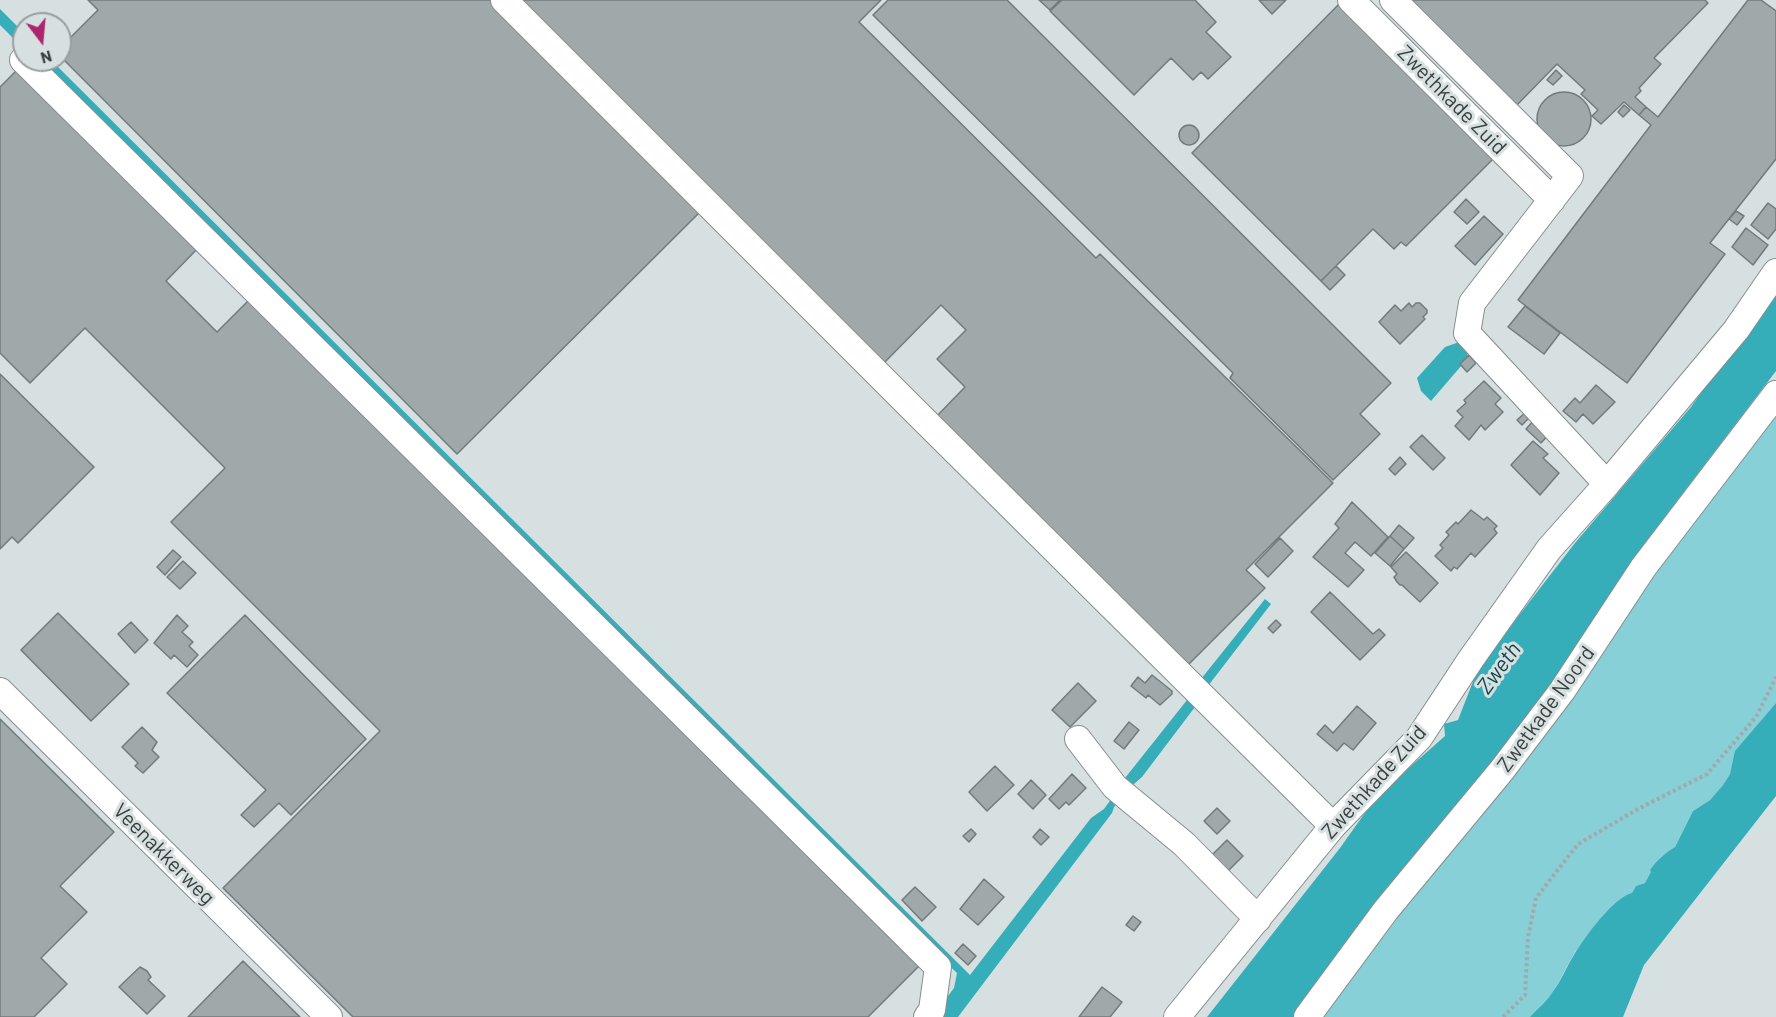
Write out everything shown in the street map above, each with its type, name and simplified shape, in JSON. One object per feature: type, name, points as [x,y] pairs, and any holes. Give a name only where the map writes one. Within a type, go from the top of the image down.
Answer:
[{"type":"street","points":[[504,0],[1333,826]]},
{"type":"street","name":"Zwethkade Zuid","points":[[1352,0],[1552,200]]},
{"type":"street","name":"Zwethkade Zuid","points":[[1393,0],[1570,176],[1472,303],[1467,333],[1606,484]]},
{"type":"street","points":[[35,72],[938,968],[932,1011],[927,1017]]},
{"type":"street","name":"Zwethkade Zuid","points":[[1177,1017],[1333,826],[1419,738],[1471,659],[1549,549],[1736,330],[1776,272]]},
{"type":"street","name":"Zwetkade Noord","points":[[1307,1017],[1386,910],[1509,762],[1562,691],[1643,568],[1776,394]]},
{"type":"street","name":"Veenakkerweg","points":[[0,691],[329,1017]]},
{"type":"street","points":[[1078,740],[1121,793],[1184,844],[1258,919]]},
{"type":"path","points":[[1503,1017],[1525,994],[1528,938],[1536,898],[1578,844],[1640,808],[1707,774],[1756,717],[1776,677]]},
{"type":"shaded area","points":[[1776,409],[1776,703],[1736,751],[1730,774],[1723,785],[1710,800],[1693,811],[1675,847],[1656,862],[1645,883],[1636,886],[1632,893],[1592,930],[1575,952],[1552,994],[1530,1017],[1313,1017],[1700,505]]},
{"type":"water","points":[[0,9],[12,21],[12,37],[0,25]]},
{"type":"water","points":[[47,72],[63,72],[970,975],[1091,818],[1104,809],[1125,778],[1187,700],[1195,707],[1142,777],[1120,798],[1112,813],[958,1017],[932,1017],[954,988],[957,973],[811,833]]},
{"type":"water","name":"Zweth","points":[[1776,285],[1776,371],[1632,560],[1595,620],[1519,731],[1294,1017],[1207,1017],[1340,848],[1377,796],[1445,736],[1444,724],[1458,720],[1474,679],[1496,645],[1575,543],[1691,407]]},
{"type":"water","points":[[1465,340],[1468,358],[1431,401],[1421,391],[1417,378],[1445,347]]},
{"type":"water","points":[[1265,599],[1271,604],[1208,686],[1201,679]]},
{"type":"water","points":[[1776,703],[1776,796],[1644,965],[1623,1017],[1530,1017],[1552,993],[1575,953],[1600,918],[1617,902],[1632,893],[1636,886],[1645,883],[1653,866],[1675,847],[1693,811],[1710,800],[1730,774],[1735,751]]},
{"type":"building","points":[[88,0],[492,0],[701,211],[457,454],[72,68],[72,36],[98,10]]},
{"type":"building","points":[[515,0],[881,0],[859,22],[1096,258],[1100,254],[1333,483],[1246,570],[1265,588],[1185,668],[934,419],[965,387],[937,359],[966,330],[941,305],[881,366]]},
{"type":"building","points":[[888,0],[1007,0],[1391,383],[1360,414],[1380,434],[1333,480],[1230,378],[1233,373],[873,15]]},
{"type":"building","points":[[1039,0],[1060,0],[1050,10]]},
{"type":"building","points":[[1062,0],[1195,0],[1216,22],[1206,32],[1231,57],[1208,79],[1201,72],[1193,80],[1171,58],[1134,95],[1050,11]]},
{"type":"building","points":[[1259,0],[1286,0],[1272,14]]},
{"type":"building","points":[[1408,0],[1705,0],[1708,3],[1654,58],[1661,64],[1639,88],[1641,91],[1635,97],[1646,107],[1639,115],[1624,102],[1601,124],[1592,116],[1598,110],[1581,94],[1585,90],[1557,64],[1515,107]]},
{"type":"building","points":[[1748,0],[1761,0],[1776,11],[1776,159],[1710,243],[1725,254],[1627,383],[1518,300],[1651,125],[1639,115],[1646,107],[1658,117]]},
{"type":"building","points":[[1342,1],[1496,156],[1406,246],[1401,242],[1394,249],[1373,229],[1321,281],[1192,153]]},
{"type":"building","points":[[1556,70],[1562,76],[1553,85],[1547,80]]},
{"type":"building","points":[[15,72],[29,72],[202,244],[166,281],[217,332],[254,295],[924,961],[868,1017],[353,1017],[223,888],[380,731],[171,522],[225,468],[85,328],[30,383],[0,353],[0,87]]},
{"type":"building","points":[[1559,92],[1569,92],[1579,96],[1587,104],[1591,119],[1587,134],[1579,142],[1569,146],[1559,146],[1549,142],[1541,134],[1537,124],[1537,114],[1541,104],[1549,96]]},
{"type":"building","points":[[1624,105],[1630,110],[1623,117],[1618,112]]},
{"type":"building","points":[[1189,125],[1196,128],[1199,135],[1196,142],[1189,145],[1182,142],[1179,135],[1182,128]]},
{"type":"building","points":[[1466,199],[1479,212],[1467,224],[1454,212]]},
{"type":"building","points":[[1768,203],[1776,209],[1776,229],[1768,239],[1751,225]]},
{"type":"building","points":[[1736,211],[1744,216],[1737,225],[1729,219]]},
{"type":"building","points":[[1484,216],[1503,234],[1475,265],[1455,246]]},
{"type":"building","points":[[1746,228],[1768,245],[1753,265],[1732,247]]},
{"type":"building","points":[[1336,266],[1345,275],[1330,290],[1321,281]]},
{"type":"building","points":[[1409,303],[1412,307],[1420,303],[1427,313],[1423,317],[1425,319],[1400,344],[1379,322],[1395,305],[1401,311]]},
{"type":"building","points":[[1525,306],[1560,333],[1544,354],[1508,327]]},
{"type":"building","points":[[1469,355],[1476,363],[1467,372],[1460,364]]},
{"type":"building","points":[[0,374],[94,467],[18,543],[12,537],[0,549]]},
{"type":"building","points":[[1484,381],[1501,398],[1495,404],[1503,412],[1485,430],[1481,425],[1469,440],[1455,426],[1463,417],[1457,411],[1466,403],[1464,400]]},
{"type":"building","points":[[1596,385],[1615,402],[1593,424],[1583,414],[1576,422],[1563,411],[1575,398],[1580,403]]},
{"type":"building","points":[[1526,412],[1530,417],[1522,425],[1517,420]]},
{"type":"building","points":[[1535,419],[1550,433],[1541,443],[1526,429]]},
{"type":"building","points":[[1422,435],[1445,458],[1433,470],[1410,447]]},
{"type":"building","points":[[1533,441],[1548,454],[1543,458],[1559,473],[1540,495],[1511,465]]},
{"type":"building","points":[[1400,457],[1406,464],[1395,475],[1389,469]]},
{"type":"building","points":[[1352,502],[1388,537],[1371,556],[1355,542],[1345,553],[1364,570],[1348,587],[1313,557],[1339,528],[1335,524]]},
{"type":"building","points":[[1471,510],[1484,520],[1487,517],[1497,526],[1494,529],[1497,533],[1475,557],[1471,553],[1457,569],[1454,567],[1451,571],[1435,556],[1443,548],[1440,545],[1449,535],[1446,532],[1456,522],[1458,524]]},
{"type":"building","points":[[1399,525],[1414,538],[1404,549],[1390,536]]},
{"type":"building","points":[[1390,536],[1404,549],[1390,566],[1375,553]]},
{"type":"building","points":[[1280,538],[1293,551],[1268,577],[1255,564]]},
{"type":"building","points":[[173,550],[181,557],[165,575],[157,567]]},
{"type":"building","points":[[1406,552],[1438,583],[1420,602],[1397,582],[1394,577],[1397,574],[1391,567]]},
{"type":"building","points":[[183,561],[196,573],[180,589],[167,577]]},
{"type":"building","points":[[1330,592],[1373,634],[1379,629],[1385,635],[1360,660],[1311,612]]},
{"type":"building","points":[[58,613],[129,684],[91,721],[21,650]]},
{"type":"building","points":[[177,615],[188,626],[182,632],[193,642],[189,646],[198,655],[187,667],[174,655],[171,659],[154,643]]},
{"type":"building","points":[[245,615],[366,739],[291,815],[279,803],[254,827],[241,815],[266,790],[167,693]]},
{"type":"building","points":[[1276,620],[1281,625],[1273,633],[1268,628]]},
{"type":"building","points":[[131,622],[148,640],[135,653],[118,634]]},
{"type":"building","points":[[1152,675],[1172,691],[1172,694],[1160,705],[1148,695],[1146,698],[1131,686],[1138,677],[1145,683]]},
{"type":"building","points":[[1078,683],[1096,701],[1070,727],[1052,710]]},
{"type":"building","points":[[1357,706],[1376,723],[1353,750],[1344,743],[1337,751],[1317,734],[1325,725],[1333,733]]},
{"type":"building","points":[[0,719],[114,832],[60,886],[87,912],[41,958],[67,984],[34,1017],[0,1017]]},
{"type":"building","points":[[1129,722],[1139,730],[1124,749],[1114,741]]},
{"type":"building","points":[[142,727],[157,742],[152,750],[159,757],[143,773],[135,766],[138,763],[122,747]]},
{"type":"building","points":[[995,766],[1014,785],[987,811],[969,792]]},
{"type":"building","points":[[1072,774],[1086,788],[1069,805],[1066,802],[1059,809],[1049,799]]},
{"type":"building","points":[[1031,780],[1046,795],[1033,809],[1018,794]]},
{"type":"building","points":[[1217,808],[1230,821],[1217,834],[1204,821]]},
{"type":"building","points":[[971,829],[976,834],[969,842],[963,836]]},
{"type":"building","points":[[1040,829],[1049,837],[1041,845],[1033,837]]},
{"type":"building","points":[[1227,840],[1243,856],[1225,874],[1209,858]]},
{"type":"building","points":[[984,879],[1004,897],[978,925],[960,909]]},
{"type":"building","points":[[915,887],[936,907],[922,921],[902,900]]},
{"type":"building","points":[[1133,916],[1141,922],[1134,931],[1126,925]]},
{"type":"building","points":[[963,944],[976,956],[968,965],[955,953]]},
{"type":"building","points":[[243,961],[300,1017],[188,1017]]},
{"type":"building","points":[[140,967],[147,971],[151,977],[148,980],[165,996],[147,1014],[119,987]]},
{"type":"building","points":[[1102,987],[1122,1002],[1110,1017],[1079,1017]]}]
